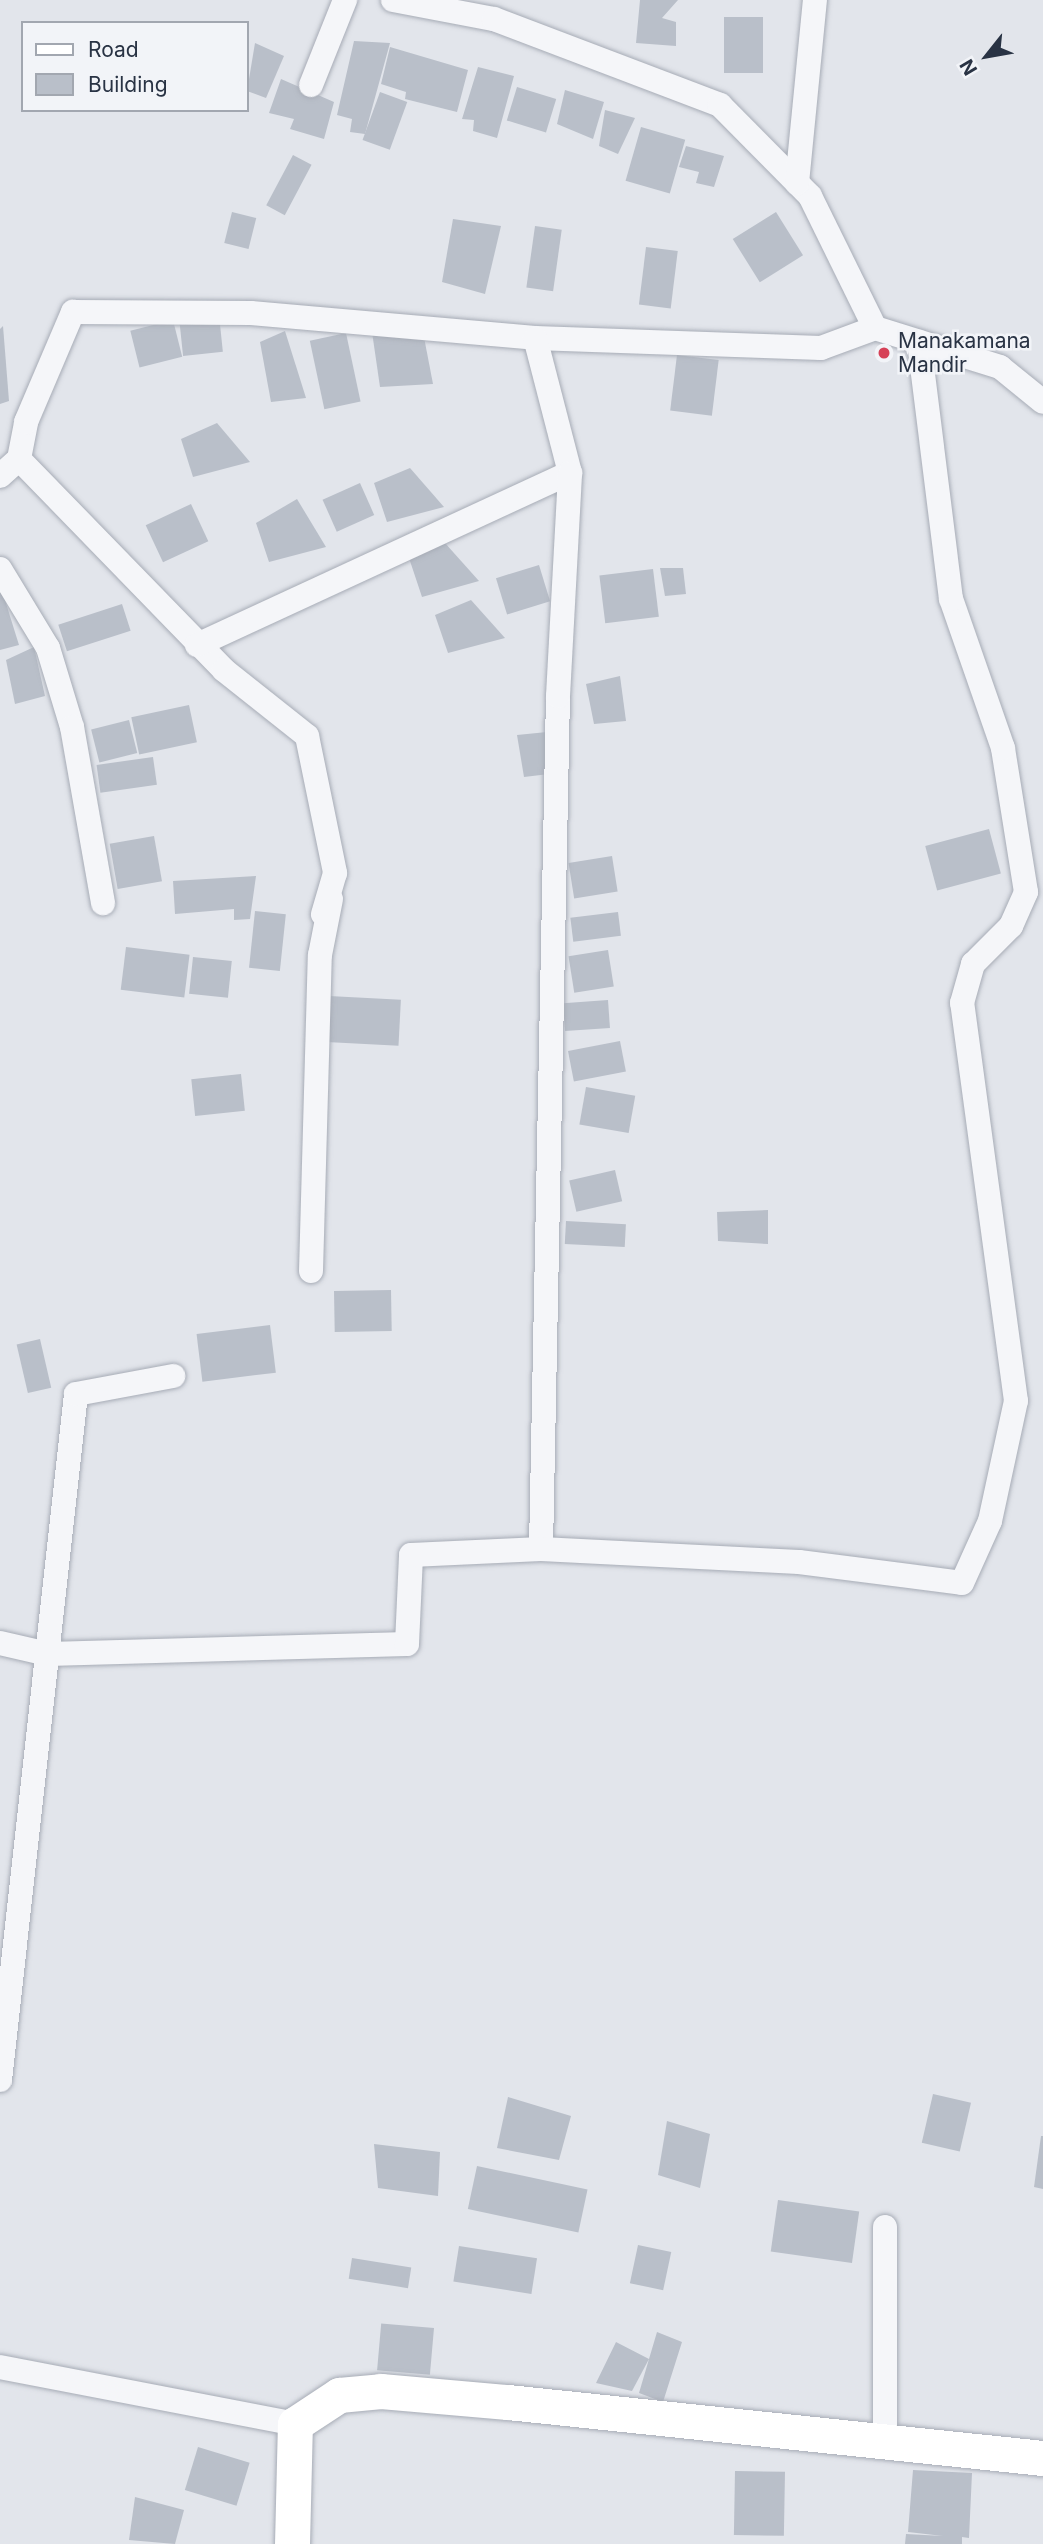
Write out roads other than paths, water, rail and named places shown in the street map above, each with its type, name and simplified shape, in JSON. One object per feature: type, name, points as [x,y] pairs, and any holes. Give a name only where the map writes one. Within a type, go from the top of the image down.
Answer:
[{"type":"street","points":[[311,85],[345,0]]},
{"type":"street","points":[[393,0],[446,5],[494,19],[720,105],[810,196],[875,328]]},
{"type":"street","points":[[797,183],[815,0]]},
{"type":"street","points":[[0,476],[19,459],[26,422],[73,312],[251,313],[535,338],[821,348],[875,328],[1000,367],[1043,402]]},
{"type":"street","points":[[535,338],[570,473],[558,696],[541,1549]]},
{"type":"street","points":[[0,1643],[48,1654],[407,1644],[411,1555],[541,1549],[799,1562],[962,1583],[990,1521],[1016,1401],[962,1003],[974,964],[1012,926],[1026,892],[1003,748],[951,599],[919,342]]},
{"type":"street","points":[[19,459],[197,645],[307,736],[335,873],[320,955],[311,1272]]},
{"type":"street","points":[[197,645],[570,473]]},
{"type":"street","points":[[0,569],[48,648],[72,727],[103,903]]},
{"type":"street","points":[[323,914],[335,873]]},
{"type":"street","points":[[0,2080],[76,1394],[173,1376]]},
{"type":"street","points":[[885,2227],[885,2438]]},
{"type":"street","points":[[0,2367],[295,2424],[339,2395],[381,2392],[885,2438],[1043,2459]]},
{"type":"street","points":[[292,2544],[295,2424]]},
{"type":"place","name":"Manakamana Mandir","points":[[884,353]]}]
